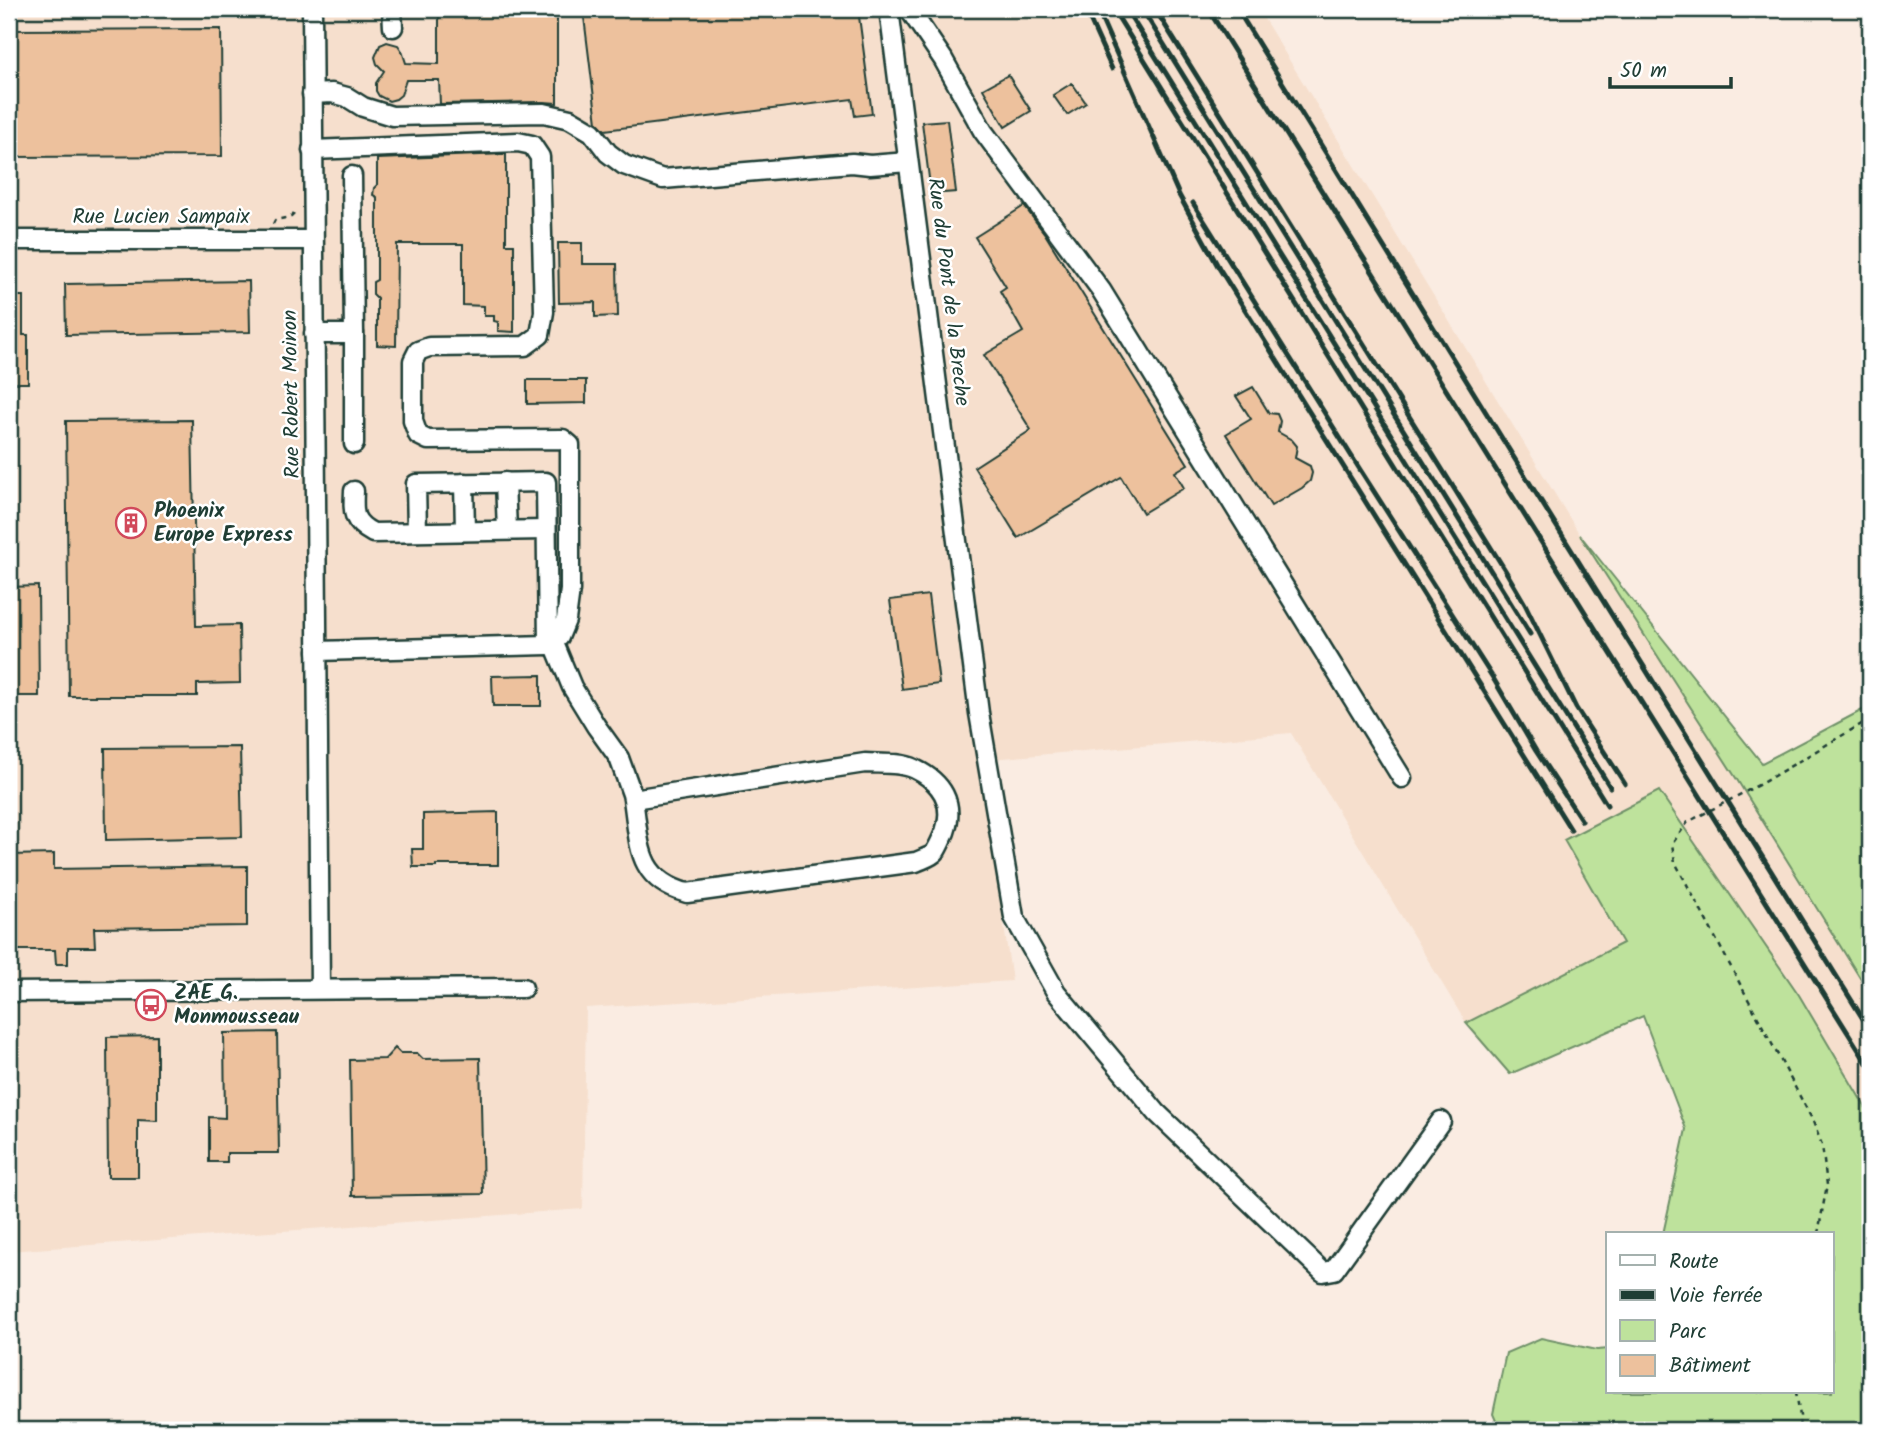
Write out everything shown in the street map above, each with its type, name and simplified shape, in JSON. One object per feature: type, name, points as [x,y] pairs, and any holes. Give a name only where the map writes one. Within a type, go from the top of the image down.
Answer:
[{"type":"street","name":"Rue Robert Moinon","points":[[312,9],[320,989]]},
{"type":"street","points":[[392,9],[393,27]]},
{"type":"street","name":"Rue du Pont de la Breche","points":[[889,9],[979,713],[1014,917],[1056,992],[1157,1113],[1323,1272],[1334,1270],[1441,1121]]},
{"type":"street","points":[[909,9],[943,59],[983,131],[1101,290],[1402,778]]},
{"type":"street","points":[[312,94],[332,93],[347,97],[363,107],[392,116],[544,113],[570,119],[592,132],[608,153],[624,165],[663,179],[852,163],[870,165],[908,162]]},
{"type":"street","points":[[313,150],[518,142],[532,145],[540,157],[544,312],[540,335],[525,346],[429,347],[418,351],[413,361],[413,421],[418,435],[428,440],[563,439],[570,445],[570,590],[566,620],[559,637],[550,643],[317,651]]},
{"type":"street","points":[[352,176],[354,444]]},
{"type":"street","name":"Rue Lucien Sampaix","points":[[9,240],[313,240]]},
{"type":"street","points":[[314,334],[354,334]]},
{"type":"street","points":[[505,482],[507,530]]},
{"type":"street","points":[[417,532],[416,484],[545,482],[550,643],[572,687],[619,758],[633,799],[640,847],[646,867],[672,889],[687,893],[916,862],[934,854],[949,818],[946,800],[939,785],[912,768],[897,764],[865,764],[633,799]]},
{"type":"street","points":[[464,483],[465,531]]},
{"type":"street","points":[[354,491],[353,512],[356,520],[362,528],[373,533],[546,530]]},
{"type":"street","points":[[9,992],[523,988]]},
{"type":"path","points":[[1818,1232],[1827,1185],[1822,1145],[1812,1119],[1675,862],[1672,844],[1688,822],[1762,783],[1870,719]]},
{"type":"path","points":[[1796,1394],[1799,1430]]},
{"type":"shaded area","points":[[9,9],[1258,9],[1580,535],[1870,994],[1870,1115],[1799,995],[1659,791],[1624,943],[1466,1023],[1291,733],[980,760],[1012,981],[586,1008],[583,1209],[9,1251]]},
{"type":"green space","points":[[1580,535],[1762,763],[1870,706],[1870,994],[1736,778]]},
{"type":"green space","points":[[1659,791],[1799,995],[1870,1115],[1870,1430],[1500,1430],[1493,1414],[1506,1353],[1541,1338],[1597,1350],[1606,1349],[1606,1394],[1834,1394],[1834,1232],[1663,1232],[1686,1129],[1643,1016],[1510,1074],[1466,1023],[1623,943],[1564,840]]},
{"type":"building","points":[[439,9],[557,9],[557,103],[440,104],[439,80],[406,80],[401,95],[396,99],[389,101],[379,96],[376,83],[384,71],[377,64],[375,57],[380,45],[387,42],[398,45],[406,63],[439,64]]},
{"type":"building","points":[[583,9],[858,9],[872,114],[855,116],[852,99],[605,130],[597,122]]},
{"type":"building","points":[[221,29],[222,156],[9,157],[9,30]]},
{"type":"building","points":[[1008,75],[1031,111],[1005,127],[983,89]]},
{"type":"building","points":[[1072,83],[1086,103],[1067,115],[1053,95]]},
{"type":"building","points":[[947,120],[956,192],[931,194],[922,122]]},
{"type":"building","points":[[506,154],[506,244],[514,244],[514,332],[498,331],[498,322],[494,321],[494,316],[484,316],[484,306],[463,305],[463,244],[397,244],[396,346],[377,345],[377,298],[373,294],[373,282],[377,280],[377,197],[373,195],[377,185],[377,159]]},
{"type":"building","points":[[1024,206],[1045,234],[1188,464],[1175,472],[1184,488],[1143,513],[1121,477],[1018,538],[974,467],[1031,430],[984,355],[1023,332],[1000,291],[1006,287],[975,237]]},
{"type":"building","points":[[558,243],[582,243],[582,264],[617,264],[618,316],[595,317],[595,302],[559,303]]},
{"type":"building","points":[[249,281],[250,332],[66,335],[65,284]]},
{"type":"building","points":[[9,296],[23,296],[23,335],[28,335],[28,383],[9,383]]},
{"type":"building","points":[[527,380],[586,380],[586,403],[527,404]]},
{"type":"building","points":[[1253,387],[1269,413],[1277,414],[1280,421],[1278,432],[1297,446],[1295,458],[1310,466],[1312,473],[1310,481],[1302,488],[1271,506],[1226,434],[1251,419],[1236,396]]},
{"type":"building","name":"Phoenix Europe Express","points":[[192,420],[196,626],[239,625],[240,683],[197,684],[197,696],[69,696],[66,421]]},
{"type":"building","points":[[38,586],[39,696],[9,696],[9,587]]},
{"type":"building","points":[[928,595],[939,684],[902,689],[890,600]]},
{"type":"building","points":[[541,675],[541,706],[493,706],[492,676]]},
{"type":"building","points":[[240,747],[242,837],[106,840],[105,748]]},
{"type":"building","points":[[498,812],[498,865],[413,867],[412,849],[423,849],[423,814]]},
{"type":"building","points":[[54,854],[54,869],[247,866],[247,926],[94,928],[95,947],[68,947],[68,964],[56,964],[55,950],[9,950],[9,855]]},
{"type":"building","points":[[277,1032],[279,1153],[227,1153],[227,1162],[209,1162],[209,1117],[225,1118],[224,1033]]},
{"type":"building","points":[[157,1036],[157,1121],[138,1120],[138,1177],[108,1177],[107,1037]]},
{"type":"building","points":[[395,1048],[400,1053],[417,1053],[423,1059],[480,1058],[483,1194],[352,1196],[350,1060],[385,1059]]},
{"type":"railway","points":[[1085,9],[1112,69]]},
{"type":"railway","points":[[1097,9],[1179,195],[1219,268],[1571,830]]},
{"type":"railway","points":[[1113,9],[1607,805]]},
{"type":"railway","points":[[1126,9],[1610,787]]},
{"type":"railway","points":[[1142,9],[1530,634]]},
{"type":"railway","points":[[1155,9],[1505,570],[1525,604],[1576,708],[1625,784]]},
{"type":"railway","points":[[1208,9],[1870,1068]]},
{"type":"railway","points":[[1237,9],[1870,1030]]},
{"type":"railway","points":[[1193,203],[1582,821]]},
{"type":"place","name":"Phoenix Europe Express","points":[[131,523]]},
{"type":"place","name":"ZAE G. Monmousseau","points":[[151,1005]]}]
